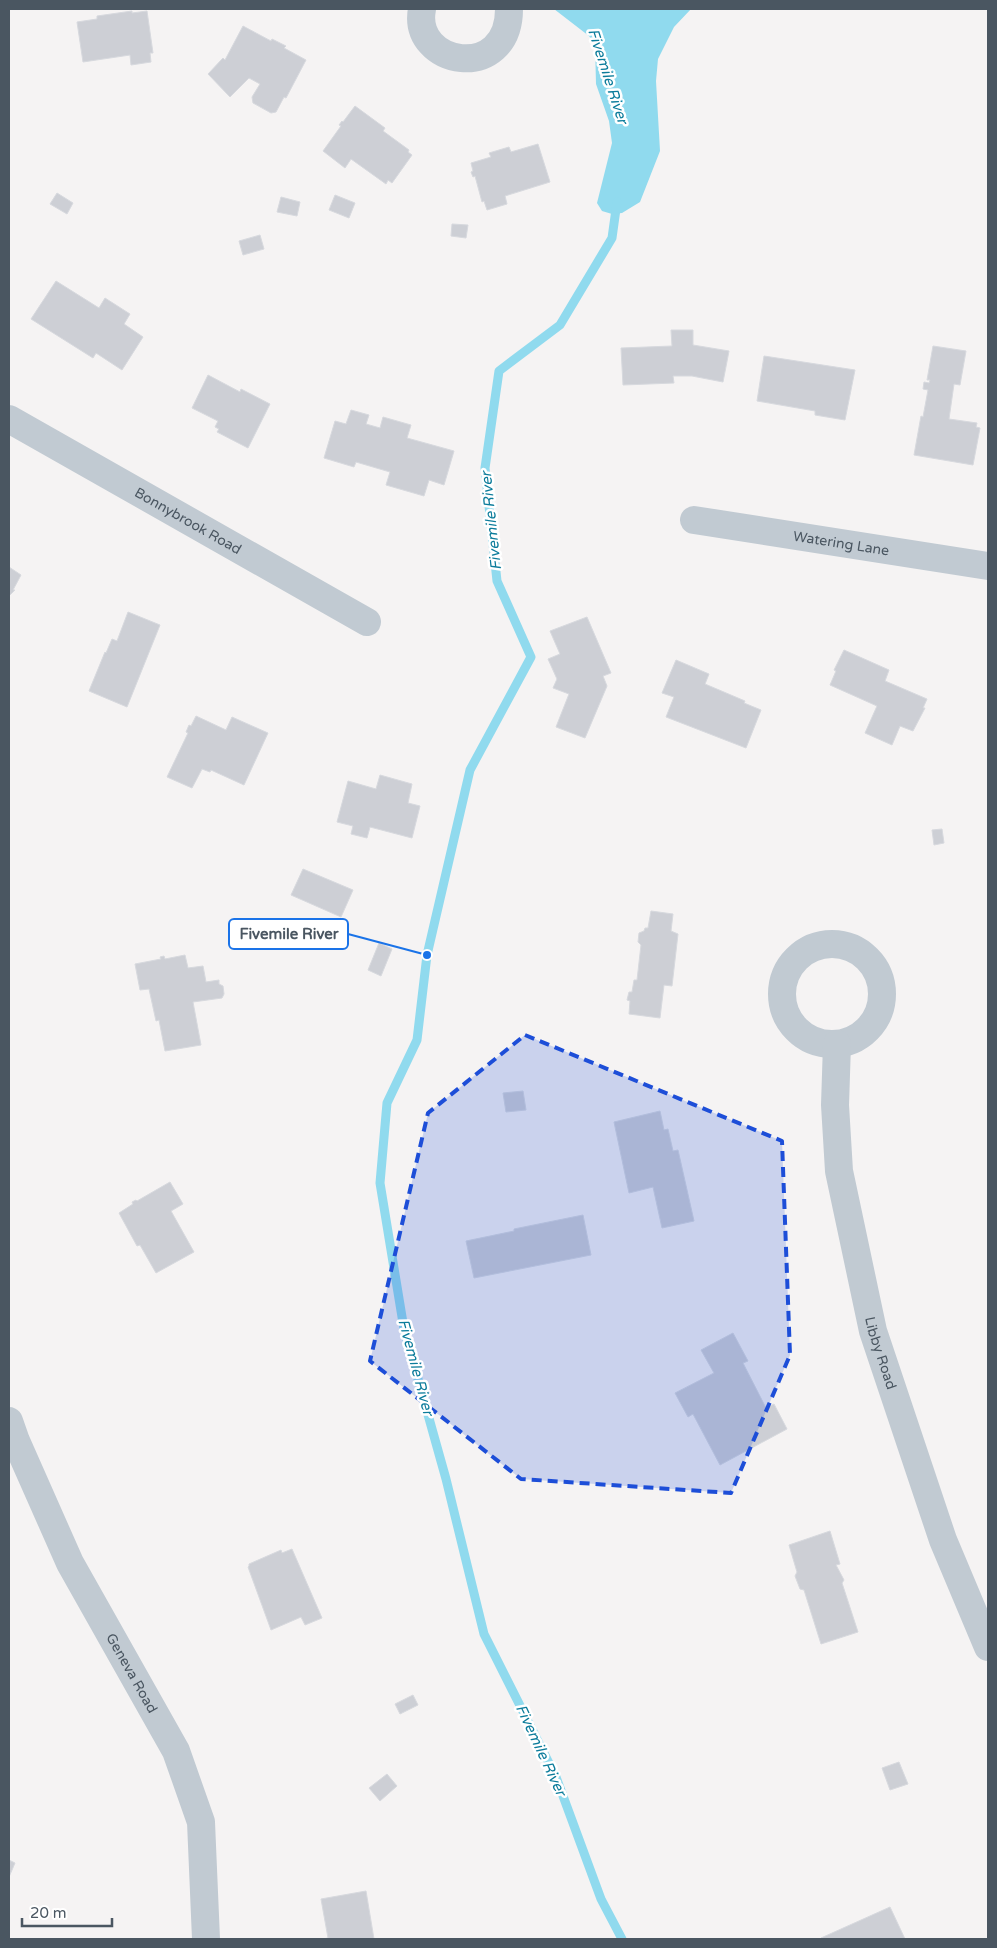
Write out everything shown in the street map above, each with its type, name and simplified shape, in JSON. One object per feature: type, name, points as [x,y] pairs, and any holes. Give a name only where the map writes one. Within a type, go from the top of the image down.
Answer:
[{"type":"street","points":[[422,9],[423,28],[430,41],[440,51],[452,57],[466,59],[481,56],[494,49],[503,37],[509,23],[509,9]]},
{"type":"street","name":"Bonnybrook Road","points":[[9,419],[367,622]]},
{"type":"street","name":"Watering Lane","points":[[694,520],[988,566]]},
{"type":"street","name":"Libby Road","points":[[837,1044],[835,1105],[839,1171],[873,1331],[943,1540],[988,1647]]},
{"type":"street","name":"Geneva Road","points":[[9,1421],[70,1563],[176,1750],[201,1822],[198,1934]]},
{"type":"highlighted area","points":[[525,1035],[782,1141],[790,1355],[731,1493],[521,1479],[370,1361],[428,1113]]},
{"type":"water","points":[[554,9],[691,9],[674,27],[658,59],[656,81],[660,151],[640,202],[622,213],[612,214],[602,211],[597,203],[612,143],[609,121],[596,84],[595,44],[589,36]]},
{"type":"building","points":[[132,11],[132,13],[147,11],[153,53],[150,53],[151,62],[131,65],[130,55],[83,62],[77,22],[97,19],[97,16]]},
{"type":"building","points":[[243,26],[271,41],[272,39],[286,46],[284,48],[306,60],[286,98],[284,97],[276,112],[271,113],[253,103],[252,97],[260,84],[249,78],[230,97],[208,74],[223,58],[225,60]]},
{"type":"building","points":[[355,106],[385,128],[383,131],[409,150],[408,152],[412,155],[392,183],[388,180],[386,184],[351,159],[345,168],[323,151],[341,126],[339,125]]},
{"type":"building","points":[[538,144],[550,182],[505,196],[507,204],[487,210],[484,201],[482,202],[475,176],[473,177],[471,172],[473,171],[471,163],[491,157],[489,153],[509,147],[511,152]]},
{"type":"building","points":[[57,193],[73,203],[67,214],[50,204]]},
{"type":"building","points":[[335,195],[355,203],[349,218],[329,210]]},
{"type":"building","points":[[281,197],[300,202],[297,216],[277,212]]},
{"type":"building","points":[[452,224],[468,225],[466,238],[451,236]]},
{"type":"building","points":[[260,235],[264,249],[243,255],[239,241]]},
{"type":"building","points":[[56,281],[99,308],[105,298],[130,314],[124,324],[143,337],[122,370],[96,353],[93,358],[31,319]]},
{"type":"building","points":[[671,330],[693,330],[693,345],[729,351],[723,382],[692,376],[673,376],[674,383],[623,385],[621,348],[672,346]]},
{"type":"building","points":[[933,346],[966,351],[960,385],[954,384],[949,419],[977,423],[976,427],[980,428],[973,465],[914,455],[928,390],[923,389],[924,382],[929,383],[930,380],[927,380]]},
{"type":"building","points":[[764,356],[855,370],[845,420],[815,415],[815,411],[757,401]]},
{"type":"building","points":[[208,375],[240,392],[241,389],[270,404],[248,448],[217,432],[219,429],[215,427],[218,421],[192,408]]},
{"type":"building","points":[[351,410],[369,415],[366,424],[380,428],[383,417],[411,425],[407,438],[454,451],[444,485],[429,480],[424,496],[386,485],[390,472],[356,462],[354,467],[324,458],[335,421],[346,424]]},
{"type":"building","points":[[9,567],[21,575],[13,590],[15,590],[9,596]]},
{"type":"building","points":[[128,612],[160,625],[127,707],[89,691],[112,639],[117,641]]},
{"type":"building","points":[[587,617],[611,673],[603,676],[607,686],[585,738],[556,727],[569,694],[553,688],[557,679],[548,659],[560,654],[550,631]]},
{"type":"building","points":[[844,650],[889,670],[885,681],[927,699],[923,708],[925,708],[913,731],[900,726],[892,745],[865,733],[877,706],[830,685],[836,671],[834,670]]},
{"type":"building","points":[[676,660],[709,674],[705,684],[761,710],[746,748],[666,717],[674,697],[662,693]]},
{"type":"building","points":[[196,716],[226,730],[232,717],[268,733],[244,785],[211,770],[210,772],[202,769],[192,788],[167,777],[188,733],[186,732],[189,725],[191,726]]},
{"type":"building","points":[[380,775],[412,784],[408,803],[420,806],[412,838],[370,827],[367,838],[351,834],[353,826],[337,822],[348,781],[376,789]]},
{"type":"building","points":[[942,829],[944,843],[934,845],[932,830]]},
{"type":"building","points":[[303,869],[353,890],[341,917],[291,895]]},
{"type":"building","points":[[651,911],[673,914],[671,931],[678,934],[672,986],[664,985],[660,1018],[629,1014],[630,1001],[627,1000],[629,992],[632,992],[634,980],[637,980],[641,945],[638,942],[639,933],[648,928]]},
{"type":"building","points":[[379,943],[392,949],[381,976],[368,970]]},
{"type":"building","points":[[185,955],[188,968],[203,966],[206,982],[219,980],[219,984],[223,986],[224,994],[222,998],[193,1002],[201,1045],[165,1051],[159,1020],[156,1021],[149,989],[140,990],[135,964],[161,959],[160,957],[164,956],[165,959]]},
{"type":"building","points":[[523,1091],[526,1110],[506,1112],[503,1093]]},
{"type":"building","points":[[660,1111],[664,1130],[668,1129],[673,1151],[678,1150],[694,1221],[662,1228],[653,1187],[629,1193],[614,1122]]},
{"type":"building","points":[[170,1182],[183,1204],[171,1211],[194,1252],[156,1273],[140,1245],[137,1246],[119,1213],[133,1204],[132,1202]]},
{"type":"building","points":[[583,1215],[591,1255],[474,1278],[466,1241]]},
{"type":"building","points":[[733,1333],[748,1361],[743,1363],[766,1408],[774,1404],[787,1429],[720,1465],[693,1414],[688,1417],[675,1393],[714,1373],[701,1350]]},
{"type":"building","points":[[830,1531],[840,1564],[836,1565],[844,1580],[842,1583],[858,1632],[821,1644],[804,1590],[800,1589],[795,1576],[797,1572],[789,1545]]},
{"type":"building","points":[[292,1549],[322,1618],[305,1625],[301,1617],[271,1630],[248,1567],[249,1564],[281,1550],[282,1553]]},
{"type":"building","points":[[413,1695],[418,1705],[400,1714],[395,1704]]},
{"type":"building","points":[[899,1762],[908,1784],[890,1790],[882,1768]]},
{"type":"building","points":[[387,1774],[397,1786],[380,1801],[369,1788]]},
{"type":"building","points":[[9,1860],[15,1863],[9,1877]]},
{"type":"building","points":[[366,1891],[374,1939],[323,1939],[328,1938],[321,1899]]},
{"type":"building","points":[[890,1907],[905,1939],[821,1938]]},
{"type":"waterway","name":"Fivemile River","points":[[617,202],[612,238],[560,325],[499,371],[485,468],[497,581],[531,657],[470,770],[427,955],[417,1040],[387,1103],[380,1183],[404,1329],[446,1479],[484,1634],[556,1777],[601,1899],[622,1939]]},
{"type":"place","name":"Fivemile River","points":[[427,955]]}]
